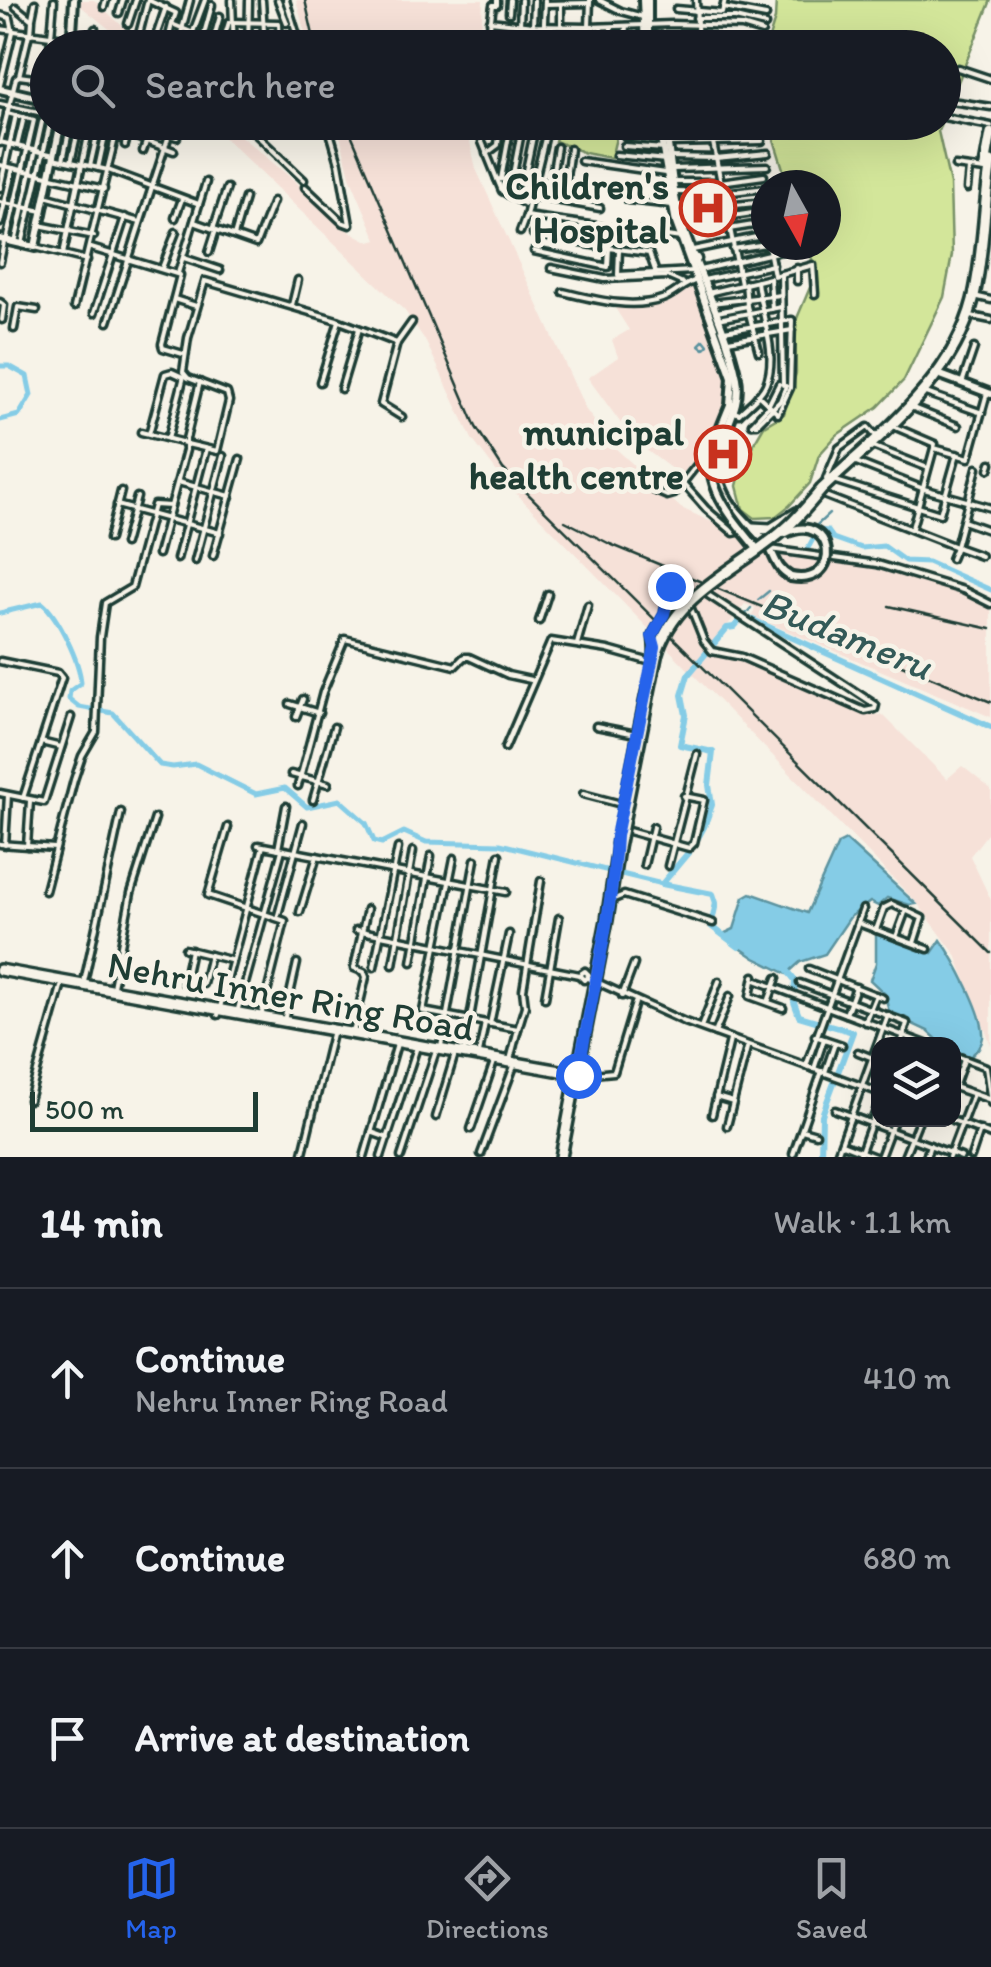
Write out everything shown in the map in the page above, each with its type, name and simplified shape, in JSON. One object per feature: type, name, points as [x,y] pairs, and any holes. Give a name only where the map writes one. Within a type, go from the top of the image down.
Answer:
[{"type":"main road","points":[[752,528],[771,528],[801,518],[823,496],[831,480],[872,446],[948,360],[974,296],[987,222],[991,130]]},
{"type":"main road","points":[[938,372],[969,295],[989,166]]},
{"type":"main road","points":[[788,520],[874,434],[893,423]]},
{"type":"main road","points":[[561,1157],[572,1075],[659,646],[677,613],[763,549],[893,423]]},
{"type":"main road","points":[[0,972],[479,1054],[572,1075]]},
{"type":"main road","name":"Nehru Inner Ring Road","points":[[0,972],[61,987],[438,1049]]},
{"type":"main road","name":"Nehru Inner Ring Road","points":[[460,1053],[512,1063]]},
{"type":"street","points":[[73,30],[74,0]]},
{"type":"street","points":[[104,7],[106,0]]},
{"type":"street","points":[[119,13],[123,0]]},
{"type":"street","points":[[128,24],[136,0]]},
{"type":"street","points":[[140,30],[148,0],[176,13],[170,30]]},
{"type":"street","points":[[158,30],[167,0]]},
{"type":"street","points":[[183,30],[190,0]]},
{"type":"street","points":[[193,30],[205,0]]},
{"type":"street","points":[[231,30],[232,0]]},
{"type":"street","points":[[249,0],[249,30]]},
{"type":"street","points":[[262,0],[264,30]]},
{"type":"street","points":[[278,0],[287,23]]},
{"type":"street","points":[[286,0],[295,30]]},
{"type":"street","points":[[489,30],[497,0]]},
{"type":"street","points":[[510,0],[510,13]]},
{"type":"street","points":[[520,25],[521,0]]},
{"type":"street","points":[[533,26],[534,0]]},
{"type":"street","points":[[599,0],[644,22],[646,30]]},
{"type":"street","points":[[624,12],[626,0]]},
{"type":"street","points":[[645,30],[646,0]]},
{"type":"street","points":[[696,0],[696,30]]},
{"type":"street","points":[[676,8],[722,13],[726,0],[716,0]]},
{"type":"street","points":[[52,30],[54,1]]},
{"type":"street","points":[[31,30],[35,2]]},
{"type":"street","points":[[544,30],[544,2],[590,2],[589,28]]},
{"type":"street","points":[[560,4],[561,26]]},
{"type":"street","points":[[16,6],[32,20]]},
{"type":"street","points":[[205,30],[212,6]]},
{"type":"street","points":[[724,8],[766,16]]},
{"type":"street","points":[[0,16],[10,18],[13,32],[0,87],[30,96]]},
{"type":"street","points":[[216,30],[220,16]]},
{"type":"street","points":[[696,18],[735,18],[765,25]]},
{"type":"street","points":[[231,20],[279,23],[279,30]]},
{"type":"street","points":[[228,30],[231,20]]},
{"type":"street","points":[[490,20],[533,26],[589,28],[644,22],[742,26],[755,30]]},
{"type":"street","points":[[172,24],[191,30]]},
{"type":"street","points":[[611,26],[611,30]]},
{"type":"street","points":[[626,26],[626,30]]},
{"type":"street","points":[[0,29],[30,34],[4,115],[0,143],[108,170],[199,204]]},
{"type":"street","points":[[961,69],[991,79]]},
{"type":"street","points":[[19,76],[30,78]]},
{"type":"street","points":[[961,102],[991,107]]},
{"type":"street","points":[[0,104],[30,110]]},
{"type":"street","points":[[4,115],[30,119]]},
{"type":"street","points":[[0,188],[16,115]]},
{"type":"street","points":[[17,146],[24,118]]},
{"type":"street","points":[[961,121],[991,130]]},
{"type":"street","points":[[10,242],[30,134]]},
{"type":"street","points":[[10,242],[38,140]]},
{"type":"street","points":[[0,262],[31,208],[47,140]]},
{"type":"street","points":[[35,247],[57,140]]},
{"type":"street","points":[[63,160],[67,140]]},
{"type":"street","points":[[71,162],[76,140]]},
{"type":"street","points":[[63,254],[87,140]]},
{"type":"street","points":[[90,166],[96,140]]},
{"type":"street","points":[[98,168],[104,140]]},
{"type":"street","points":[[74,307],[115,140]]},
{"type":"street","points":[[125,145],[126,140]]},
{"type":"street","points":[[108,322],[168,140]]},
{"type":"street","points":[[262,140],[304,180]]},
{"type":"street","points":[[306,187],[350,225],[333,140]]},
{"type":"street","points":[[486,154],[499,140],[484,141],[486,154],[502,191],[525,204]]},
{"type":"street","points":[[499,179],[509,140]]},
{"type":"street","points":[[510,195],[520,140]]},
{"type":"street","points":[[520,194],[532,140]]},
{"type":"street","points":[[520,232],[533,196],[545,140]]},
{"type":"street","points":[[666,140],[681,238],[694,257]]},
{"type":"street","points":[[713,140],[726,216],[759,352]]},
{"type":"street","points":[[143,152],[147,141],[174,151]]},
{"type":"street","points":[[624,146],[762,141]]},
{"type":"street","points":[[550,183],[557,147]]},
{"type":"street","points":[[565,184],[570,149]]},
{"type":"street","points":[[616,156],[669,159],[768,153]]},
{"type":"street","points":[[581,161],[629,170],[767,166]]},
{"type":"street","points":[[2,166],[104,189]]},
{"type":"street","points":[[955,166],[989,166]]},
{"type":"street","points":[[0,223],[13,168]]},
{"type":"street","points":[[967,189],[970,168]]},
{"type":"street","points":[[671,171],[676,192],[674,205],[732,377],[732,401],[710,462],[713,486],[730,514],[776,566],[791,577],[808,578],[823,568],[828,552],[818,534],[799,528],[763,549]]},
{"type":"street","points":[[675,182],[751,178]]},
{"type":"street","points":[[499,179],[627,189],[628,200],[674,205],[751,203]]},
{"type":"street","points":[[185,354],[162,346],[180,279],[178,274],[206,182]]},
{"type":"street","points":[[209,252],[227,188]]},
{"type":"street","points":[[676,192],[751,190]]},
{"type":"street","points":[[46,196],[140,222]]},
{"type":"street","points":[[533,196],[600,208]]},
{"type":"street","points":[[174,218],[182,198]]},
{"type":"street","points":[[234,236],[246,198]]},
{"type":"street","points":[[194,222],[256,244],[273,201]]},
{"type":"street","points":[[2,202],[42,210]]},
{"type":"street","points":[[680,216],[751,213]]},
{"type":"street","points":[[526,216],[681,238]]},
{"type":"street","points":[[94,313],[125,217]]},
{"type":"street","points":[[40,225],[94,236]]},
{"type":"street","points":[[683,228],[751,225]]},
{"type":"street","points":[[534,251],[608,267],[613,228]]},
{"type":"street","points":[[162,268],[176,232]]},
{"type":"street","points":[[533,234],[651,254],[656,274]]},
{"type":"street","points":[[694,257],[732,241],[751,240]]},
{"type":"street","points":[[10,242],[87,260]]},
{"type":"street","points":[[734,249],[751,244]]},
{"type":"street","points":[[91,248],[178,274]]},
{"type":"street","points":[[619,249],[618,275],[697,270],[751,257]]},
{"type":"street","points":[[184,258],[220,270]]},
{"type":"street","points":[[772,308],[773,260]]},
{"type":"street","points":[[563,292],[612,303],[661,300],[684,284],[773,265]]},
{"type":"street","points":[[978,265],[991,268]]},
{"type":"street","points":[[708,293],[814,266],[815,294]]},
{"type":"street","points":[[551,268],[608,279],[668,276],[684,284]]},
{"type":"street","points":[[797,268],[797,281]]},
{"type":"street","points":[[752,424],[785,386],[780,274]]},
{"type":"street","points":[[292,307],[298,280]]},
{"type":"street","points":[[701,280],[738,382],[736,413],[717,453],[718,476],[732,506],[752,528],[763,549]]},
{"type":"street","points":[[736,413],[766,384],[770,356],[757,281]]},
{"type":"street","points":[[168,439],[196,306],[205,282],[339,321],[397,343]]},
{"type":"street","points":[[716,316],[759,299],[781,296]]},
{"type":"street","points":[[974,296],[991,300]]},
{"type":"street","points":[[174,299],[196,306]]},
{"type":"street","points":[[0,302],[4,307],[2,320]]},
{"type":"street","points":[[711,304],[747,303]]},
{"type":"street","points":[[716,316],[749,314],[781,306]]},
{"type":"street","points":[[14,329],[18,307],[37,310]]},
{"type":"street","points":[[968,316],[991,320]]},
{"type":"street","points":[[722,331],[791,319],[780,413],[772,411],[758,395]]},
{"type":"street","points":[[320,382],[339,321]]},
{"type":"street","points":[[402,418],[382,404],[397,343],[412,322]]},
{"type":"street","points":[[341,388],[359,329]]},
{"type":"street","points":[[726,341],[792,330]]},
{"type":"street","points":[[962,383],[974,348]]},
{"type":"street","points":[[770,356],[784,355]]},
{"type":"street","points":[[141,432],[186,444],[218,449],[229,397],[200,382],[169,372],[164,374],[149,434]]},
{"type":"street","points":[[934,448],[970,458],[989,393],[938,372]]},
{"type":"street","points":[[158,554],[200,382]]},
{"type":"street","points":[[766,384],[785,386]]},
{"type":"street","points":[[923,392],[982,413]]},
{"type":"street","points":[[908,406],[958,426]]},
{"type":"street","points":[[736,413],[757,424],[772,411]]},
{"type":"street","points":[[893,423],[934,444],[912,528],[914,533],[980,556]]},
{"type":"street","points":[[652,490],[667,496],[683,483],[704,456],[710,438],[717,437]]},
{"type":"street","points":[[872,446],[930,468]]},
{"type":"street","points":[[177,559],[206,448]]},
{"type":"street","points":[[831,480],[940,514],[957,454]]},
{"type":"street","points":[[195,561],[223,456]]},
{"type":"street","points":[[213,556],[240,459]]},
{"type":"street","points":[[856,462],[924,490],[991,508]]},
{"type":"street","points":[[952,559],[978,468]]},
{"type":"street","points":[[178,482],[230,496]]},
{"type":"street","points":[[683,483],[734,533],[752,528]]},
{"type":"street","points":[[109,539],[121,490]]},
{"type":"street","points":[[823,496],[912,528]]},
{"type":"street","points":[[124,544],[138,497]]},
{"type":"street","points":[[46,892],[82,756],[96,732],[105,603],[132,587],[156,504],[171,506]]},
{"type":"street","points":[[117,505],[220,533]]},
{"type":"street","points":[[963,522],[991,531]]},
{"type":"street","points":[[763,549],[877,564],[963,590],[991,604]]},
{"type":"street","points":[[618,848],[616,836],[655,647],[652,636],[664,614],[671,575],[710,648],[865,711],[872,711],[876,705],[702,591]]},
{"type":"street","points":[[539,621],[548,594]]},
{"type":"street","points":[[577,644],[588,605]]},
{"type":"street","points":[[298,786],[338,653],[348,638],[455,666],[469,657],[531,680]]},
{"type":"street","points":[[505,748],[550,641],[651,660]]},
{"type":"street","points":[[0,661],[62,676],[27,799],[27,846]]},
{"type":"street","points":[[296,717],[303,698]]},
{"type":"street","points":[[290,704],[319,713]]},
{"type":"street","points":[[0,793],[45,802],[71,717]]},
{"type":"street","points":[[596,726],[636,734]]},
{"type":"street","points":[[313,800],[334,727]]},
{"type":"street","points":[[41,742],[62,747]]},
{"type":"street","points":[[668,866],[697,754]]},
{"type":"street","points":[[291,774],[328,784]]},
{"type":"street","points":[[583,794],[629,806],[618,848]]},
{"type":"street","points":[[8,795],[2,845],[56,848]]},
{"type":"street","points":[[624,835],[689,848],[694,843],[704,800],[684,796]]},
{"type":"street","points":[[236,1012],[280,849],[286,806]]},
{"type":"street","points":[[82,986],[121,812]]},
{"type":"street","points":[[112,992],[131,893],[155,818]]},
{"type":"street","points":[[278,916],[302,823]]},
{"type":"street","points":[[228,827],[207,893],[278,916],[285,923],[261,1017]]},
{"type":"street","points":[[644,865],[654,827]]},
{"type":"street","points":[[218,1012],[261,846],[506,892]]},
{"type":"street","points":[[374,967],[398,848]]},
{"type":"street","points":[[393,965],[413,851]]},
{"type":"street","points":[[436,1117],[470,1020],[499,855]]},
{"type":"street","points":[[300,912],[317,856]]},
{"type":"street","points":[[412,962],[431,856]]},
{"type":"street","points":[[454,858],[423,1012],[518,1029]]},
{"type":"street","points":[[402,1157],[438,1049],[476,860]]},
{"type":"street","points":[[482,1154],[512,1063],[525,1006],[522,990],[541,881]]},
{"type":"street","points":[[608,905],[616,896],[624,895],[711,922]]},
{"type":"street","points":[[876,930],[886,906],[906,910],[922,918],[914,943]]},
{"type":"street","points":[[353,1032],[366,977],[354,968],[359,931],[367,909]]},
{"type":"street","points":[[806,1066],[863,909]]},
{"type":"street","points":[[896,937],[906,910]]},
{"type":"street","points":[[545,998],[559,918]]},
{"type":"street","points":[[857,923],[928,948]]},
{"type":"street","points":[[359,931],[580,975],[582,980],[730,1040],[871,1089]]},
{"type":"street","points":[[479,1054],[509,934]]},
{"type":"street","points":[[184,982],[188,949],[230,960]]},
{"type":"street","points":[[203,984],[210,955]]},
{"type":"street","points":[[284,1021],[298,962]]},
{"type":"street","points":[[622,996],[634,964]]},
{"type":"street","points":[[808,969],[883,998]]},
{"type":"street","points":[[629,977],[638,980]]},
{"type":"street","points":[[784,1008],[750,996],[754,978],[904,1036],[907,1023],[800,983]]},
{"type":"street","points":[[768,1002],[776,978]]},
{"type":"street","points":[[700,1028],[719,980]]},
{"type":"street","points":[[29,1100],[61,987]]},
{"type":"street","points":[[846,1014],[856,987]]},
{"type":"street","points":[[865,1022],[876,994]]},
{"type":"street","points":[[715,1034],[730,996]]},
{"type":"street","points":[[572,1075],[612,1074],[635,1002]]},
{"type":"street","points":[[881,1037],[888,1015]]},
{"type":"street","points":[[302,1157],[332,1034]]},
{"type":"street","points":[[815,1036],[842,1045]]},
{"type":"street","points":[[814,1069],[824,1039]]},
{"type":"street","points":[[712,1115],[730,1040]]},
{"type":"street","points":[[793,1154],[834,1043]]},
{"type":"street","points":[[364,1157],[397,1044]]},
{"type":"street","points":[[727,1126],[748,1046]]},
{"type":"street","points":[[382,1157],[417,1048]]},
{"type":"street","points":[[858,1052],[871,1056]]},
{"type":"street","points":[[961,1057],[986,1066],[991,1102]]},
{"type":"street","points":[[961,1069],[965,1058]]},
{"type":"street","points":[[471,1129],[494,1062]]},
{"type":"street","points":[[836,1157],[871,1068]]},
{"type":"street","points":[[961,1090],[991,1102]]},
{"type":"street","points":[[950,1155],[973,1094]]},
{"type":"street","points":[[716,1096],[733,1102]]},
{"type":"street","points":[[836,1110],[871,1124],[860,1154]]},
{"type":"street","points":[[962,1123],[991,1133]]},
{"type":"street","points":[[880,1127],[961,1157]]},
{"type":"street","points":[[842,1144],[860,1154],[877,1157],[891,1127]]},
{"type":"street","points":[[904,1157],[916,1127]]},
{"type":"street","points":[[802,1130],[816,1134]]},
{"type":"street","points":[[971,1157],[980,1130]]},
{"type":"street","points":[[371,1132],[388,1138]]},
{"type":"street","points":[[926,1157],[930,1146]]},
{"type":"shaded area","points":[[73,0],[94,0],[127,30],[111,30]]},
{"type":"shaded area","points":[[296,0],[483,0],[481,30],[304,30]]},
{"type":"shaded area","points":[[227,140],[245,140],[345,229],[370,242],[377,240],[351,179],[341,140],[470,140],[476,169],[586,410],[613,446],[681,508],[782,554],[863,565],[927,581],[991,607],[991,717],[752,616],[755,608],[745,604],[710,647],[864,714],[883,715],[947,779],[962,766],[991,789],[991,829],[970,856],[991,900],[991,1045],[956,955],[918,904],[503,480],[472,439],[425,340],[405,311]]},
{"type":"shaded area","points":[[692,284],[726,375],[728,405],[714,433],[681,476],[633,440],[588,378],[618,357],[612,340],[629,330],[615,308],[663,303]]},
{"type":"green space","points":[[776,0],[991,0],[961,75],[961,30],[772,30]]},
{"type":"green space","points":[[555,140],[616,140],[611,158]]},
{"type":"green space","points":[[774,140],[940,140],[950,184],[952,255],[944,297],[904,380],[878,407],[837,435],[819,455],[810,483],[789,506],[775,517],[755,518],[743,509],[737,486],[743,462],[764,426],[784,414],[796,373],[795,323],[811,285],[812,260],[841,260],[841,170],[783,170]]},
{"type":"water","points":[[846,840],[916,904],[887,898],[878,906],[870,902],[850,917],[825,954],[800,962],[787,974],[721,935],[734,929],[744,897],[751,893],[807,913],[838,844]]},
{"type":"water","points":[[876,934],[932,953],[941,940],[968,987],[982,1027],[981,1043],[970,1057],[961,1054],[961,1037],[934,1037],[889,1013],[885,994],[870,980],[876,963]]},
{"type":"waterway","points":[[704,340],[708,345],[704,349],[699,345],[704,340]]},
{"type":"waterway","name":"Budameru","points":[[0,366],[9,366],[27,376],[31,395],[19,415],[0,420]]},
{"type":"waterway","points":[[818,530],[817,525],[829,514]]},
{"type":"waterway","points":[[808,548],[818,530],[828,531],[833,538],[861,548],[884,546],[905,561],[928,562],[991,590]]},
{"type":"waterway","points":[[758,600],[769,591]]},
{"type":"waterway","name":"Budameru","points":[[0,613],[42,603],[61,628],[77,663],[81,683],[70,691],[69,699],[79,707],[113,713],[160,765],[196,764],[256,794],[285,788],[307,807],[340,800],[366,823],[374,841],[382,843],[404,832],[426,842],[500,844],[662,884]]},
{"type":"waterway","points":[[744,616],[751,608]]},
{"type":"waterway","name":"Budameru","points":[[739,947],[711,926],[716,903],[713,894],[662,884],[693,847],[712,805],[709,785],[713,752],[680,745],[686,715],[682,695],[688,675],[727,628],[734,627],[744,616],[991,727]]},
{"type":"waterway","points":[[786,969],[795,980],[794,1002],[799,1016],[853,1032],[822,1115],[821,1157]]},
{"type":"railway","points":[[305,0],[312,30]]},
{"type":"railway","points":[[354,140],[476,427],[503,469],[991,953]]},
{"type":"railway","points":[[565,521],[610,544],[991,702]]},
{"type":"railway","points":[[889,606],[991,629]]},
{"type":"place","name":"Children's Hospital","points":[[708,208]]},
{"type":"place","name":"municipal health centre","points":[[723,454]]},
{"type":"route","points":[[578,1075],[607,920],[618,848],[616,836],[655,647],[652,636],[664,614],[670,586]]}]
